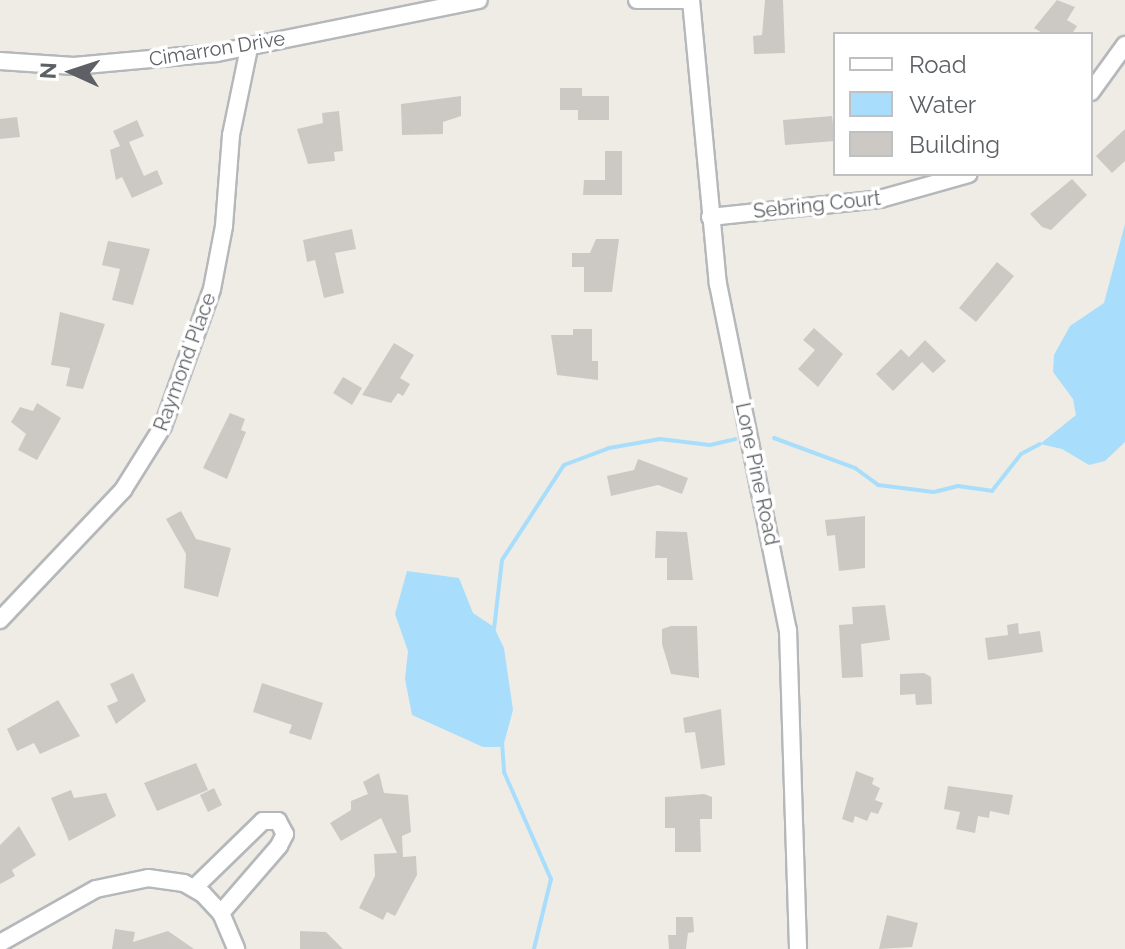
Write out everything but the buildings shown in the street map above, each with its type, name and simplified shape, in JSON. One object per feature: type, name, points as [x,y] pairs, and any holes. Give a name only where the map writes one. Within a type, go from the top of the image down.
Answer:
[{"type":"street","name":"Cimarron Drive","points":[[0,61],[98,65],[249,48],[378,17],[479,0]]},
{"type":"street","points":[[637,0],[691,0]]},
{"type":"street","name":"Lone Pine Road","points":[[691,0],[710,217],[724,319],[788,630],[798,949]]},
{"type":"street","points":[[1093,89],[1125,45]]},
{"type":"street","name":"Raymond Place","points":[[0,620],[123,490],[163,426],[212,289],[224,226],[232,125],[249,48]]},
{"type":"street","name":"Sebring Court","points":[[710,217],[880,199],[962,176]]},
{"type":"street","points":[[194,888],[263,821],[278,821],[285,834],[279,846],[221,913]]},
{"type":"street","points":[[0,943],[113,883],[148,878],[194,888],[221,913],[236,949]]},
{"type":"water","points":[[1125,224],[1125,442],[1105,461],[1089,465],[1062,449],[1040,444],[1076,415],[1073,399],[1053,372],[1054,355],[1070,326],[1104,303]]},
{"type":"water","points":[[407,571],[459,578],[473,613],[494,627],[504,648],[513,710],[503,747],[483,747],[412,715],[405,679],[408,651],[395,614]]},
{"type":"waterway","points":[[774,438],[855,468],[878,485],[934,492],[958,486],[992,491],[1021,454],[1040,444]]},
{"type":"waterway","points":[[494,629],[502,560],[564,465],[609,448],[660,439],[710,445],[735,439]]},
{"type":"waterway","points":[[502,742],[504,772],[551,879],[534,949]]}]
